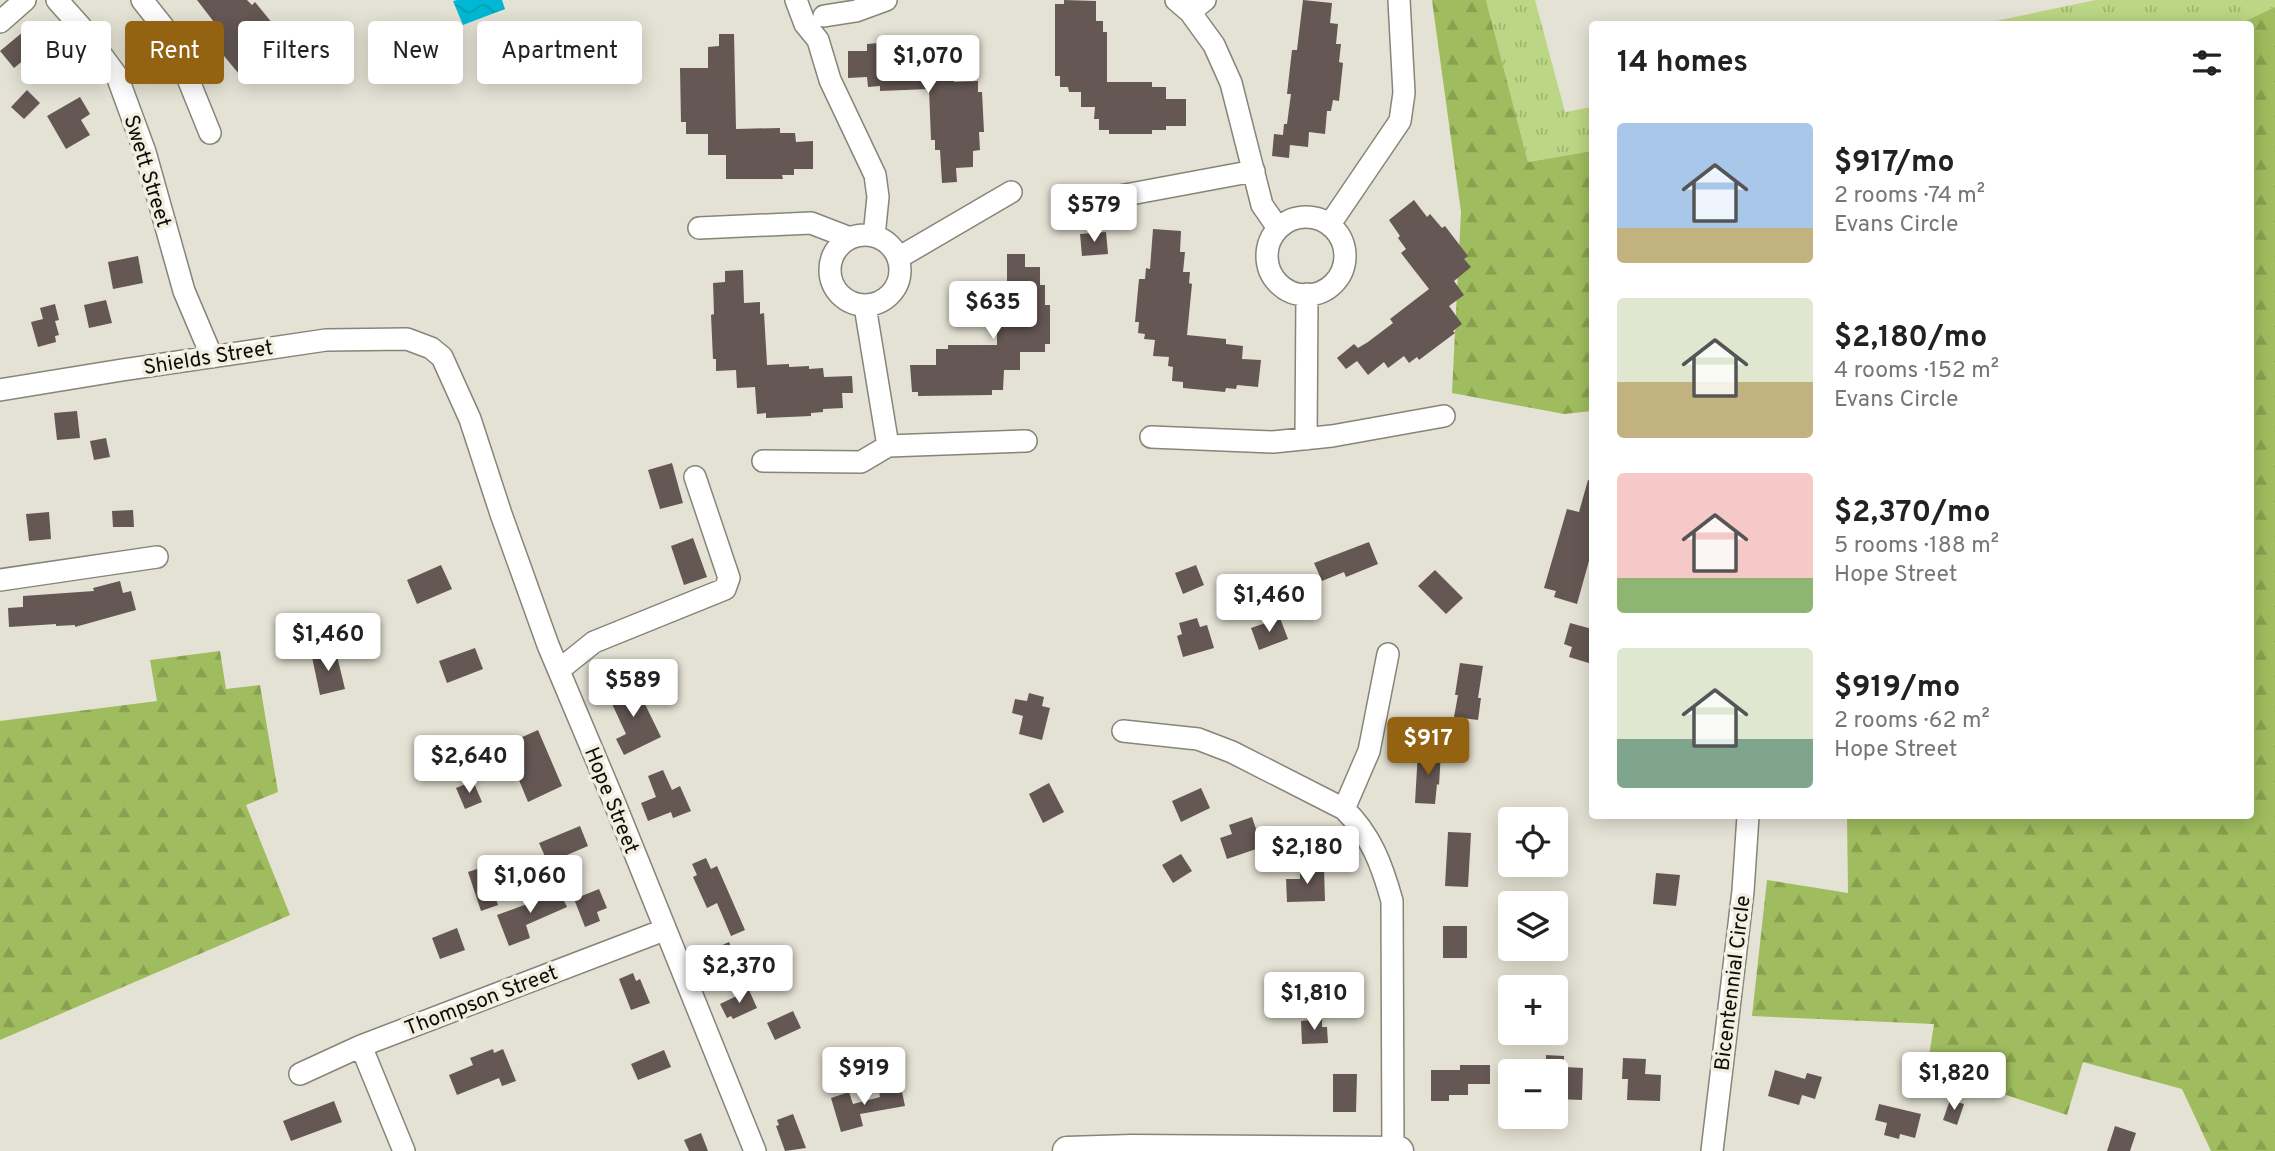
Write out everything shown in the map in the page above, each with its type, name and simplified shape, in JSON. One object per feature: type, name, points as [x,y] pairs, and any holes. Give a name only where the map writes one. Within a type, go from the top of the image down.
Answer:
[{"type":"main road","points":[[1067,1151],[1399,1151]]},
{"type":"street","points":[[0,22],[25,0]]},
{"type":"street","name":"Swett Street","points":[[57,0],[81,27],[117,76],[145,152],[184,291],[212,357]]},
{"type":"street","points":[[142,0],[165,29],[178,54],[210,133]]},
{"type":"street","points":[[796,0],[805,24],[818,40],[830,80],[876,175],[878,197],[874,236]]},
{"type":"street","points":[[818,40],[824,8],[856,11],[886,0]]},
{"type":"street","points":[[1329,224],[1400,121],[1404,93],[1399,0]]},
{"type":"street","points":[[1191,4],[1231,82],[1262,205],[1278,228]]},
{"type":"street","points":[[1109,198],[1254,171]]},
{"type":"street","points":[[898,258],[1011,192]]},
{"type":"street","points":[[1309,217],[1329,224],[1343,241],[1345,262],[1342,273],[1327,288],[1307,294],[1282,286],[1273,277],[1268,265],[1271,239],[1278,228],[1298,218],[1309,217]]},
{"type":"street","points":[[699,228],[811,223],[850,238],[874,236],[893,248],[901,269],[894,291],[876,304],[865,306],[846,301],[830,278],[831,259],[850,238]]},
{"type":"street","points":[[1306,439],[1307,294]]},
{"type":"street","points":[[865,306],[888,446]]},
{"type":"street","name":"Shields Street","points":[[0,390],[326,340],[417,341]]},
{"type":"street","name":"Hope Street","points":[[417,341],[442,357],[459,392],[559,670],[755,1151]]},
{"type":"street","points":[[1151,437],[1273,442],[1444,416]]},
{"type":"street","points":[[762,461],[861,462],[888,446],[1026,441]]},
{"type":"street","points":[[559,670],[594,642],[725,589],[729,578],[695,477]]},
{"type":"street","points":[[0,580],[157,556]]},
{"type":"street","points":[[1344,809],[1369,751],[1388,654]]},
{"type":"street","points":[[1123,731],[1198,739],[1232,752],[1344,809],[1359,824],[1382,866],[1392,901],[1393,1151]]},
{"type":"street","name":"Bicentennial Circle","points":[[1712,1151],[1743,891],[1748,819]]},
{"type":"street","name":"Thompson Street","points":[[300,1074],[361,1046],[664,930]]},
{"type":"street","points":[[361,1046],[404,1151]]},
{"type":"green space","points":[[1432,0],[1486,0],[1528,162],[1589,152],[1589,411],[1564,414],[1452,393],[1461,212]]},
{"type":"green space","points":[[1486,0],[1535,0],[1565,112],[1589,108],[1589,152],[1528,162]]},
{"type":"green space","points":[[2096,0],[2275,0],[2275,7],[2245,21],[1995,21]]},
{"type":"green space","points":[[2275,7],[2275,1151],[2211,1151],[2182,1089],[2083,1062],[2067,1115],[1927,1069],[1934,1024],[1752,1016],[1767,880],[1848,893],[1847,819],[2254,819],[2254,21],[2245,21]]},
{"type":"green space","points":[[220,651],[226,689],[260,685],[278,792],[246,805],[290,915],[0,1040],[0,721],[157,701],[150,660]]},
{"type":"water","points":[[502,0],[505,9],[463,25],[453,1]]},
{"type":"building","points":[[197,0],[247,0],[252,5],[255,2],[271,21],[238,21],[238,73],[224,56],[224,21],[213,21]]},
{"type":"building","points":[[1064,0],[1096,1],[1096,21],[1103,21],[1103,32],[1107,32],[1107,82],[1152,82],[1152,87],[1166,87],[1166,99],[1186,99],[1186,126],[1166,126],[1166,130],[1152,130],[1152,134],[1109,134],[1109,130],[1099,130],[1099,119],[1094,119],[1095,107],[1081,107],[1081,92],[1069,92],[1068,87],[1060,87],[1060,76],[1055,76],[1055,4],[1064,4]]},
{"type":"building","points":[[1303,0],[1332,3],[1330,23],[1338,24],[1336,44],[1341,44],[1339,62],[1343,63],[1339,101],[1333,100],[1331,111],[1327,111],[1325,134],[1309,132],[1308,147],[1290,145],[1289,158],[1272,156],[1274,134],[1283,135],[1284,124],[1287,124],[1292,50],[1297,50]]},
{"type":"building","points":[[21,34],[21,62],[14,68],[0,51]]},
{"type":"building","points":[[719,34],[734,34],[736,129],[780,128],[780,133],[795,133],[796,142],[813,141],[813,169],[794,169],[794,175],[782,175],[783,179],[726,179],[726,155],[708,155],[708,134],[686,134],[686,122],[681,122],[680,68],[708,68],[708,47],[719,46]]},
{"type":"building","points":[[925,38],[925,43],[935,42],[937,66],[953,65],[954,82],[978,81],[978,92],[982,92],[984,132],[979,132],[980,150],[973,151],[973,167],[956,168],[957,182],[942,183],[940,150],[935,150],[935,140],[931,140],[929,89],[880,91],[880,86],[868,87],[867,77],[848,78],[848,51],[867,51],[867,44],[879,43],[879,40]]},
{"type":"building","points":[[27,90],[40,103],[24,119],[11,107]]},
{"type":"building","points":[[80,97],[90,114],[81,120],[90,135],[66,149],[47,116]]},
{"type":"building","points":[[1414,200],[1427,217],[1430,214],[1442,228],[1445,226],[1468,256],[1464,259],[1471,267],[1454,281],[1464,295],[1449,306],[1462,324],[1453,331],[1455,333],[1419,360],[1417,357],[1409,363],[1404,356],[1388,368],[1384,362],[1368,375],[1357,361],[1346,369],[1337,358],[1354,344],[1358,348],[1368,342],[1393,323],[1390,319],[1429,289],[1401,253],[1406,249],[1389,220]]},
{"type":"building","points":[[1153,229],[1181,231],[1180,252],[1185,252],[1183,272],[1190,272],[1189,283],[1192,284],[1187,335],[1226,339],[1226,344],[1243,346],[1242,359],[1261,360],[1258,387],[1237,385],[1236,389],[1226,388],[1225,392],[1183,388],[1183,382],[1172,381],[1173,367],[1168,366],[1169,357],[1153,356],[1155,340],[1144,339],[1145,334],[1138,333],[1139,322],[1135,322],[1139,279],[1145,279],[1146,268],[1150,269]]},
{"type":"building","points":[[1106,232],[1108,254],[1082,256],[1080,234]]},
{"type":"building","points":[[1007,254],[1025,254],[1025,267],[1040,267],[1040,285],[1045,285],[1045,305],[1050,305],[1050,344],[1045,344],[1045,352],[1020,352],[1020,370],[1004,370],[1003,390],[992,390],[992,395],[918,396],[918,392],[912,392],[910,365],[936,365],[936,349],[948,349],[948,345],[997,345],[997,297],[1004,297],[1004,285],[1007,285]]},
{"type":"building","points":[[138,256],[143,283],[113,289],[108,262]]},
{"type":"building","points":[[743,270],[744,303],[760,302],[760,314],[764,313],[767,365],[789,364],[789,367],[823,368],[824,377],[852,376],[853,393],[842,393],[843,408],[823,409],[823,412],[811,413],[811,416],[766,418],[766,413],[757,414],[755,387],[737,388],[736,370],[716,371],[711,315],[714,314],[713,283],[725,282],[725,271]]},
{"type":"building","points":[[106,300],[112,323],[89,328],[84,305]]},
{"type":"building","points":[[55,304],[59,320],[55,321],[59,335],[55,336],[56,342],[38,347],[31,322],[43,319],[40,308]]},
{"type":"building","points":[[77,411],[80,438],[57,440],[54,413]]},
{"type":"building","points":[[106,438],[110,457],[94,460],[90,441]]},
{"type":"building","points":[[672,463],[683,503],[660,509],[648,470]]},
{"type":"building","points":[[1589,480],[1589,561],[1577,604],[1554,597],[1556,591],[1544,588],[1567,509],[1579,512]]},
{"type":"building","points":[[133,510],[134,527],[113,527],[112,511]]},
{"type":"building","points":[[49,512],[51,539],[29,541],[26,514]]},
{"type":"building","points":[[693,538],[707,577],[684,585],[671,546]]},
{"type":"building","points":[[1369,542],[1378,564],[1346,577],[1344,572],[1322,581],[1314,563]]},
{"type":"building","points":[[441,565],[452,589],[417,604],[407,580]]},
{"type":"building","points":[[1196,565],[1204,585],[1183,594],[1175,573]]},
{"type":"building","points":[[1435,570],[1463,598],[1446,614],[1418,586]]},
{"type":"building","points":[[120,581],[123,593],[131,591],[136,610],[75,627],[56,624],[9,627],[8,608],[23,607],[23,596],[94,591],[93,588]]},
{"type":"building","points":[[1197,618],[1200,627],[1207,625],[1214,648],[1183,657],[1177,636],[1182,634],[1179,623]]},
{"type":"building","points":[[1280,618],[1288,639],[1259,650],[1251,628]]},
{"type":"building","points":[[1570,623],[1589,628],[1589,663],[1569,657],[1572,647],[1564,644]]},
{"type":"building","points":[[475,648],[483,669],[447,683],[439,661]]},
{"type":"building","points":[[336,652],[345,689],[320,695],[312,657]]},
{"type":"building","points":[[1460,663],[1483,666],[1478,720],[1454,717]]},
{"type":"building","points":[[631,682],[638,695],[640,694],[661,737],[624,755],[616,739],[626,734],[607,693]]},
{"type":"building","points":[[1029,693],[1044,697],[1042,706],[1050,708],[1042,740],[1019,734],[1023,716],[1012,713],[1015,699],[1027,701]]},
{"type":"building","points":[[538,730],[562,786],[528,802],[508,748],[513,746],[511,742]]},
{"type":"building","points":[[1418,751],[1441,752],[1435,804],[1415,803]]},
{"type":"building","points":[[663,770],[672,790],[680,786],[691,811],[673,818],[671,812],[648,821],[641,803],[656,797],[648,776]]},
{"type":"building","points":[[473,781],[482,802],[465,809],[456,788]]},
{"type":"building","points":[[1049,783],[1064,812],[1043,823],[1029,794]]},
{"type":"building","points":[[1201,788],[1210,808],[1181,822],[1172,801]]},
{"type":"building","points":[[1252,817],[1262,847],[1227,859],[1220,838],[1232,834],[1229,825]]},
{"type":"building","points":[[580,826],[588,846],[548,863],[539,843]]},
{"type":"building","points":[[1448,832],[1471,833],[1468,887],[1445,886]]},
{"type":"building","points":[[1181,854],[1192,871],[1173,883],[1162,865]]},
{"type":"building","points":[[706,858],[711,869],[717,866],[745,930],[731,936],[717,903],[707,908],[693,877],[697,875],[692,864]]},
{"type":"building","points":[[483,867],[498,905],[481,911],[468,872]]},
{"type":"building","points":[[1324,868],[1325,901],[1287,902],[1286,879],[1300,879],[1300,869]]},
{"type":"building","points":[[1656,873],[1680,875],[1676,906],[1653,904]]},
{"type":"building","points":[[556,884],[567,907],[526,925],[530,938],[509,946],[497,915],[541,899],[538,892]]},
{"type":"building","points":[[599,889],[607,908],[597,912],[600,921],[585,927],[574,899]]},
{"type":"building","points":[[1443,926],[1467,926],[1467,958],[1443,958]]},
{"type":"building","points":[[457,928],[465,950],[440,959],[432,938]]},
{"type":"building","points":[[729,942],[737,960],[714,971],[712,967],[707,970],[700,955]]},
{"type":"building","points":[[633,973],[636,981],[640,979],[650,1003],[631,1010],[619,979]]},
{"type":"building","points":[[749,990],[757,1008],[733,1019],[731,1016],[727,1018],[720,1004]]},
{"type":"building","points":[[793,1011],[801,1028],[775,1040],[767,1023]]},
{"type":"building","points":[[1322,1019],[1322,1027],[1327,1027],[1328,1043],[1302,1044],[1301,1021]]},
{"type":"building","points":[[493,1049],[494,1053],[503,1049],[516,1081],[502,1086],[499,1078],[457,1095],[449,1075],[473,1065],[470,1058]]},
{"type":"building","points":[[664,1050],[671,1067],[638,1080],[631,1064]]},
{"type":"building","points":[[1546,1055],[1564,1056],[1564,1059],[1546,1059]]},
{"type":"building","points":[[1623,1058],[1646,1059],[1645,1074],[1661,1075],[1660,1101],[1627,1100],[1628,1079],[1622,1079]]},
{"type":"building","points":[[1460,1065],[1490,1065],[1490,1084],[1468,1084],[1468,1095],[1449,1095],[1449,1101],[1431,1101],[1431,1070],[1460,1070]]},
{"type":"building","points":[[1568,1067],[1583,1068],[1582,1100],[1568,1099]]},
{"type":"building","points":[[1775,1070],[1805,1079],[1807,1073],[1822,1077],[1815,1099],[1802,1095],[1799,1105],[1768,1096]]},
{"type":"building","points":[[1333,1074],[1357,1074],[1356,1112],[1333,1112]]},
{"type":"building","points":[[901,1087],[905,1106],[860,1114],[863,1126],[841,1132],[831,1098],[849,1092],[853,1104],[880,1097],[879,1091]]},
{"type":"building","points":[[1950,1100],[1964,1104],[1957,1125],[1943,1120]]},
{"type":"building","points":[[334,1101],[342,1122],[291,1141],[283,1121]]},
{"type":"building","points":[[1879,1104],[1921,1114],[1915,1138],[1900,1134],[1899,1139],[1884,1135],[1887,1123],[1875,1120]]},
{"type":"building","points":[[793,1114],[806,1148],[785,1151],[776,1126],[779,1125],[777,1120]]},
{"type":"building","points":[[2115,1126],[2136,1133],[2130,1151],[2107,1151]]},
{"type":"building","points":[[701,1133],[708,1151],[689,1151],[684,1140]]}]
